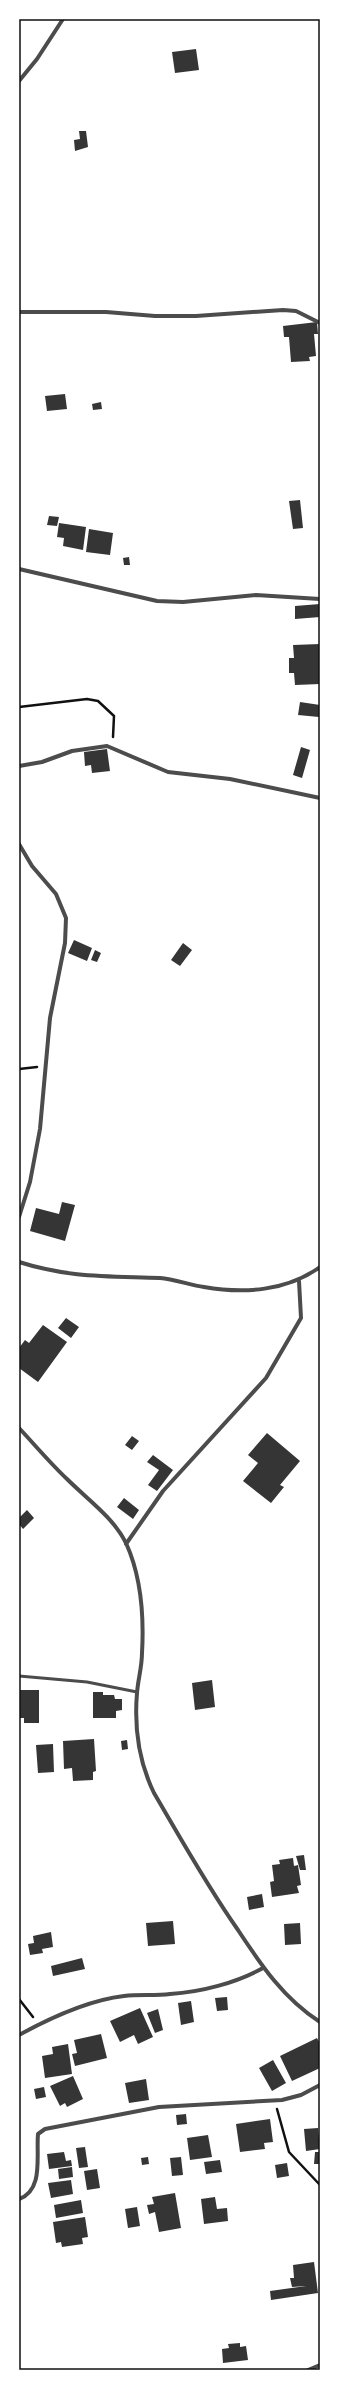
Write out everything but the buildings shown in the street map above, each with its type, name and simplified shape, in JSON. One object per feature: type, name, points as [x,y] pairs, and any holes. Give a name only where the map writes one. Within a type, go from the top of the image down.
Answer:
[{"type":"street","points":[[19,81],[37,59],[64,19]]},
{"type":"street","points":[[19,312],[106,312],[155,316],[196,316],[283,310],[296,311],[320,323]]},
{"type":"street","points":[[19,569],[157,601],[183,602],[256,595],[320,599]]},
{"type":"street","points":[[19,766],[42,762],[72,750],[107,746],[120,753],[168,772],[230,779],[320,798]]},
{"type":"street","points":[[19,844],[32,866],[56,894],[66,918],[65,943],[50,1018],[40,1129],[30,1182],[19,1217]]},
{"type":"street","points":[[19,1262],[60,1273],[98,1278],[162,1278],[206,1288],[236,1290],[268,1288],[299,1281],[320,1267]]},
{"type":"street","points":[[126,1544],[163,1491],[266,1378],[301,1318],[299,1281]]},
{"type":"street","points":[[19,1428],[67,1479],[96,1505],[119,1531],[126,1544],[140,1595],[142,1654],[137,1692],[137,1743],[147,1778],[215,1897],[263,1968],[304,2012],[320,2022]]},
{"type":"street","points":[[19,2035],[97,2001],[124,1996],[171,1994],[203,1989],[251,1975],[263,1968]]},
{"type":"street","points":[[19,2199],[30,2194],[34,2186],[38,2134],[45,2129],[159,2108],[274,2101],[301,2095],[320,2085]]},
{"type":"street","points":[[308,2370],[320,2365]]},
{"type":"lane","points":[[19,1676],[87,1682],[137,1692]]},
{"type":"path","points":[[19,707],[88,699],[98,701],[114,716],[112,739],[120,753]]},
{"type":"path","points":[[19,1069],[45,1066]]},
{"type":"path","points":[[19,1999],[38,2026]]},
{"type":"path","points":[[274,2101],[289,2152],[320,2185]]}]
